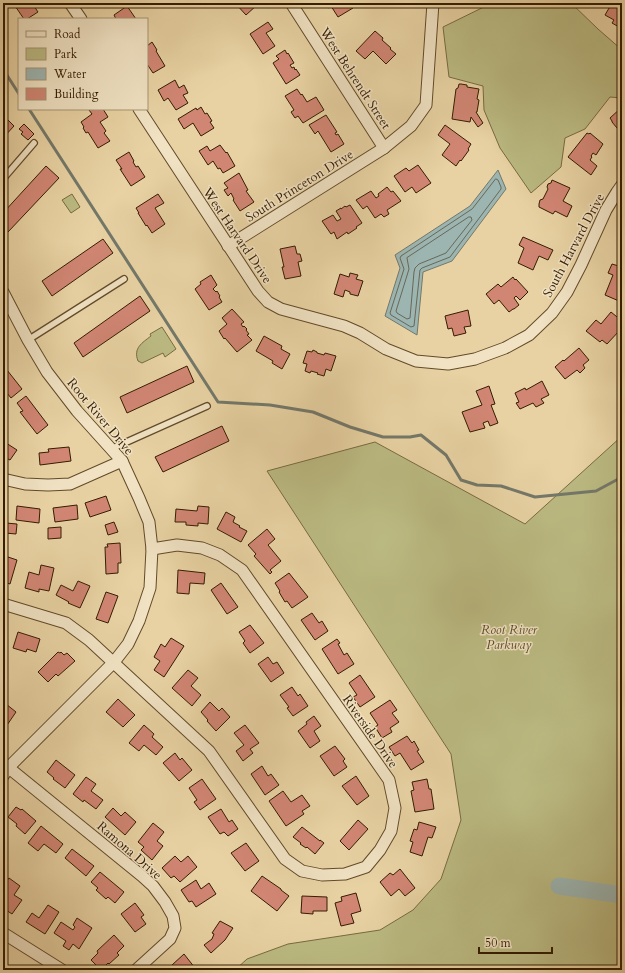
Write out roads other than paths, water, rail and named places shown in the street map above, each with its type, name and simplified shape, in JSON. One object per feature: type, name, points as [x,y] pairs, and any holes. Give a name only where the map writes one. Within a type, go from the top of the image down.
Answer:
[{"type":"street","points":[[70,3],[80,18]]},
{"type":"street","name":"West Behrendt Street","points":[[291,3],[384,148]]},
{"type":"street","name":"South Princeton Drive","points":[[228,246],[384,148],[411,126],[426,105],[433,3]]},
{"type":"street","name":"West Harvard Drive","points":[[140,110],[258,291],[268,302],[280,309],[344,326],[360,333],[386,349],[416,361]]},
{"type":"street","name":"South Harvard Drive","points":[[416,361],[448,364],[475,359],[505,348],[529,335],[552,313],[567,292],[606,210],[622,185]]},
{"type":"street","name":"Root River Drive","points":[[3,292],[46,372],[77,411],[122,461],[149,522],[152,549],[150,588],[139,621],[128,644],[114,662],[5,769]]},
{"type":"street","points":[[3,479],[25,484],[70,484],[122,461]]},
{"type":"street","name":"Riverside Drive","points":[[3,604],[66,623],[89,640],[114,662],[209,751],[285,859],[302,871],[322,875],[345,874],[366,867],[380,850],[391,831],[395,808],[389,780],[242,570],[220,555],[202,548],[177,545],[152,549]]},
{"type":"street","name":"Ramona Drive","points":[[5,769],[142,876],[153,886],[164,902],[172,916],[175,928],[170,939],[136,970]]},
{"type":"street","points":[[3,933],[62,970]]},
{"type":"lane","points":[[3,179],[34,143]]},
{"type":"lane","points":[[28,340],[124,279]]},
{"type":"lane","points":[[111,449],[207,406]]},
{"type":"water","points":[[498,170],[506,189],[452,261],[423,272],[417,335],[385,316],[400,268],[395,255],[470,206]]},
{"type":"waterway","points":[[3,69],[18,92]]},
{"type":"waterway","points":[[30,110],[218,402],[270,405],[313,412],[350,427],[383,437],[410,437],[421,435],[446,455],[461,480],[477,485],[501,486],[535,497],[596,491],[622,477]]},
{"type":"waterway","points":[[559,886],[622,895]]},
{"type":"park label","name":"Root River Parkway","points":[[509,636]]}]
